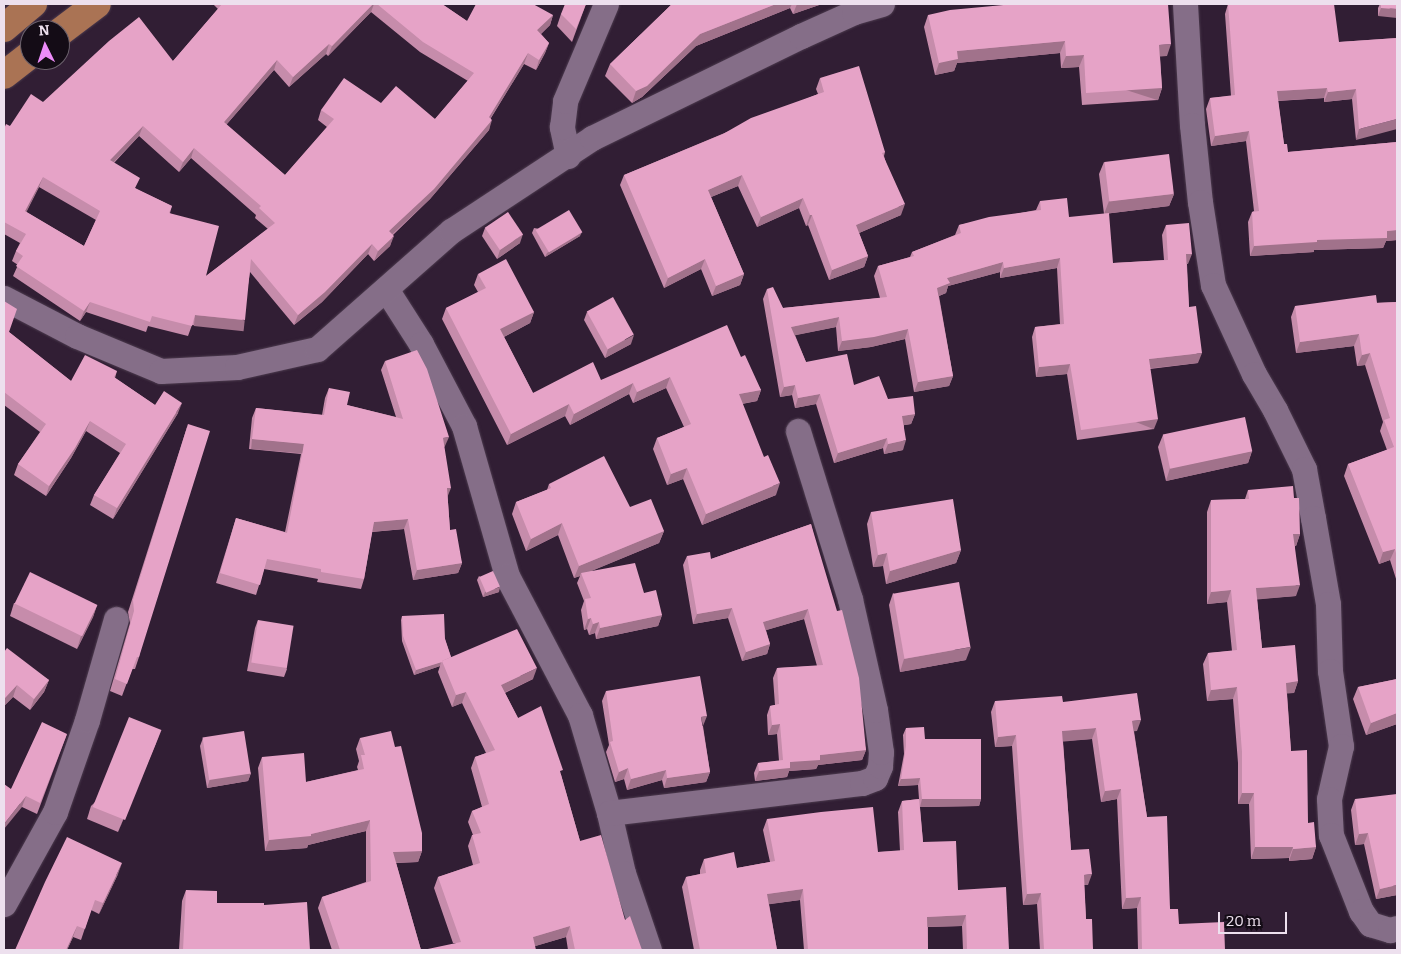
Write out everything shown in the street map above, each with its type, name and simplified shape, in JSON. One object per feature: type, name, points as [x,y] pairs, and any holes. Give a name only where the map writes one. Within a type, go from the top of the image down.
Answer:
[{"type":"main road","points":[[4,28],[32,4]]},
{"type":"main road","points":[[70,24],[97,4]]},
{"type":"main road","points":[[4,75],[20,62]]},
{"type":"street","points":[[568,156],[562,127],[564,100],[606,4]]},
{"type":"street","points":[[4,298],[77,336],[161,371],[237,367],[317,349],[451,231],[568,156],[592,138],[854,12],[882,4]]},
{"type":"street","points":[[1185,4],[1192,124],[1200,202],[1213,285],[1254,374],[1275,410],[1304,469],[1315,528],[1328,604],[1330,671],[1341,746],[1329,799],[1331,835],[1338,859],[1361,912],[1370,924],[1390,930],[1397,928]]},
{"type":"street","points":[[386,289],[421,344],[464,426],[507,576],[580,715],[609,813],[623,873],[649,950]]},
{"type":"street","points":[[609,813],[862,783],[875,778],[880,766],[881,752],[875,710],[850,599],[798,431]]},
{"type":"street","points":[[4,904],[15,888],[55,812],[87,720],[116,618]]},
{"type":"building","points":[[222,4],[373,4],[332,46],[329,44],[293,77],[277,60],[224,122],[285,175],[334,119],[321,110],[344,78],[381,103],[396,86],[435,119],[474,73],[423,42],[377,4],[442,4],[467,21],[476,4],[533,4],[553,15],[537,30],[549,43],[539,60],[528,53],[489,117],[492,120],[434,189],[389,231],[394,236],[378,251],[372,244],[325,292],[298,315],[251,259],[245,320],[195,315],[192,326],[152,316],[150,322],[90,302],[84,311],[16,266],[23,256],[16,251],[26,234],[4,222],[4,129],[6,124],[10,126],[31,94],[43,102],[109,41],[139,17],[173,61]],"holes":[[[143,126],[183,162],[194,148],[261,206],[259,208],[275,223],[206,276],[219,226],[169,213],[172,206],[135,188],[140,178],[110,160]],[[43,177],[100,211],[84,246],[25,211]]]},
{"type":"building","points":[[565,4],[586,4],[576,29],[561,14]]},
{"type":"building","points":[[672,4],[776,4],[700,34],[647,86],[636,91],[610,64]]},
{"type":"building","points":[[1014,4],[1168,4],[1171,44],[1159,45],[1162,88],[1086,93],[1084,55],[1066,56],[1065,41],[957,51],[958,59],[939,63],[928,15],[950,10]]},
{"type":"building","points":[[1228,4],[1334,4],[1339,42],[1397,38],[1397,119],[1359,129],[1356,89],[1328,92],[1327,88],[1277,91],[1284,144],[1287,144],[1288,152],[1397,142],[1397,230],[1387,231],[1387,238],[1317,240],[1317,242],[1254,246],[1252,212],[1259,211],[1249,131],[1215,136],[1210,98],[1235,95]]},
{"type":"building","points":[[1381,4],[1397,4],[1397,9],[1381,8]]},
{"type":"building","points":[[859,66],[885,152],[882,153],[905,204],[856,225],[868,256],[832,270],[812,215],[810,215],[803,198],[761,217],[742,175],[708,190],[744,274],[716,286],[705,259],[668,278],[624,175],[723,134],[751,118],[824,92],[820,78]]},
{"type":"building","points":[[1169,154],[1174,194],[1109,202],[1104,162]]},
{"type":"building","points":[[1067,198],[1069,217],[1109,213],[1113,263],[1168,260],[1166,225],[1189,223],[1192,254],[1186,254],[1189,307],[1196,306],[1202,353],[1149,359],[1158,419],[1081,430],[1070,364],[1039,367],[1035,327],[1064,324],[1060,258],[1004,268],[1003,262],[947,278],[950,283],[937,288],[953,376],[918,382],[908,329],[874,337],[842,341],[839,317],[791,327],[806,362],[847,354],[854,385],[879,376],[888,399],[913,396],[915,414],[902,416],[906,440],[888,444],[887,438],[838,453],[820,394],[798,398],[795,385],[784,387],[767,289],[773,287],[783,308],[887,297],[878,266],[914,256],[912,252],[961,233],[959,225],[989,217],[1041,210],[1040,201]]},
{"type":"building","points":[[569,210],[582,232],[549,252],[536,230]]},
{"type":"building","points":[[508,212],[523,234],[500,250],[485,228]]},
{"type":"building","points":[[506,259],[534,312],[500,329],[533,393],[593,362],[601,380],[727,325],[741,357],[745,355],[761,390],[739,394],[764,457],[768,455],[780,483],[706,514],[687,468],[671,474],[657,438],[691,424],[670,377],[637,392],[633,383],[574,414],[569,404],[511,434],[446,308],[486,288],[478,274]]},
{"type":"building","points":[[1376,295],[1377,303],[1397,302],[1397,557],[1395,549],[1383,552],[1348,464],[1394,447],[1384,420],[1390,418],[1370,353],[1362,355],[1359,334],[1300,342],[1295,306]]},
{"type":"building","points":[[613,297],[634,335],[608,349],[587,312]]},
{"type":"building","points":[[4,301],[17,309],[9,332],[71,381],[85,355],[117,371],[114,377],[155,405],[164,391],[182,403],[117,508],[94,495],[126,444],[90,421],[75,448],[49,486],[18,464],[46,424],[4,392]]},
{"type":"building","points":[[417,350],[427,369],[449,437],[443,438],[451,488],[447,488],[450,530],[456,529],[462,563],[417,570],[408,519],[374,522],[364,579],[321,572],[321,569],[267,559],[260,585],[220,573],[236,518],[287,533],[304,444],[252,439],[256,408],[324,415],[329,388],[350,392],[347,405],[403,419],[385,361]]},
{"type":"building","points":[[1245,417],[1252,451],[1170,469],[1163,434]]},
{"type":"building","points":[[188,424],[210,431],[139,657],[137,657],[127,684],[115,679],[134,611],[133,600]]},
{"type":"building","points":[[604,456],[630,507],[651,499],[664,531],[579,566],[562,523],[531,539],[516,502],[551,488],[549,484]]},
{"type":"building","points":[[1293,486],[1294,498],[1299,498],[1300,534],[1293,534],[1300,585],[1256,588],[1262,648],[1295,645],[1298,681],[1286,683],[1291,751],[1307,750],[1308,823],[1314,822],[1316,847],[1293,849],[1293,847],[1255,847],[1254,793],[1242,793],[1242,752],[1237,687],[1211,690],[1208,653],[1237,650],[1231,590],[1211,592],[1211,500],[1249,499],[1248,490]]},
{"type":"building","points":[[953,499],[961,550],[890,571],[887,553],[878,555],[871,512]]},
{"type":"building","points":[[811,524],[837,611],[842,610],[859,678],[866,750],[820,755],[820,760],[790,762],[790,768],[759,771],[758,763],[783,760],[780,724],[772,725],[770,706],[779,704],[777,668],[823,665],[808,609],[763,622],[770,644],[746,652],[732,608],[697,614],[687,556],[710,552],[711,559]]},
{"type":"building","points":[[635,563],[644,593],[656,590],[662,615],[600,628],[599,622],[593,624],[591,618],[588,619],[585,599],[591,598],[581,573]]},
{"type":"building","points":[[493,571],[500,587],[486,593],[479,577]]},
{"type":"building","points":[[30,572],[97,605],[82,636],[15,603]]},
{"type":"building","points":[[959,582],[970,647],[904,659],[893,594]]},
{"type":"building","points":[[444,614],[445,639],[451,657],[442,662],[416,670],[403,636],[402,616]]},
{"type":"building","points":[[258,620],[294,626],[287,668],[251,662]]},
{"type":"building","points":[[517,629],[537,668],[501,685],[518,718],[541,706],[563,770],[560,771],[580,841],[601,835],[625,920],[630,916],[642,950],[575,950],[570,926],[533,937],[536,950],[423,950],[461,942],[438,877],[480,863],[472,835],[481,833],[472,811],[489,804],[475,757],[495,750],[466,692],[456,695],[442,661]]},
{"type":"building","points":[[7,648],[49,680],[34,699],[17,685],[4,699],[4,652]]},
{"type":"building","points":[[700,676],[707,716],[701,717],[710,772],[667,778],[666,770],[631,779],[628,768],[619,772],[610,742],[613,741],[606,691]]},
{"type":"building","points":[[1397,679],[1397,713],[1371,723],[1358,687]]},
{"type":"building","points":[[1137,693],[1141,720],[1132,721],[1147,817],[1167,816],[1170,909],[1178,909],[1179,924],[1224,922],[1225,950],[1142,950],[1141,897],[1126,898],[1121,789],[1105,791],[1096,728],[1062,731],[1071,850],[1089,849],[1092,874],[1084,875],[1086,919],[1092,919],[1093,950],[1044,950],[1041,893],[1027,894],[1016,735],[998,737],[995,701],[1062,696],[1063,702]]},
{"type":"building","points":[[129,717],[161,730],[125,820],[93,807]]},
{"type":"building","points":[[42,722],[67,734],[40,803],[26,796],[4,824],[4,784],[11,789]]},
{"type":"building","points":[[924,727],[925,739],[981,739],[981,799],[922,799],[920,778],[901,779],[906,746],[906,728]]},
{"type":"building","points":[[244,731],[251,773],[209,780],[203,738]]},
{"type":"building","points":[[391,731],[395,747],[401,746],[422,833],[422,851],[393,852],[421,950],[340,950],[322,897],[371,881],[370,820],[311,834],[311,836],[269,840],[262,757],[304,753],[306,782],[364,769],[361,755],[365,755],[360,738]]},
{"type":"building","points":[[1397,794],[1397,885],[1380,889],[1368,833],[1359,834],[1355,799]]},
{"type":"building","points":[[919,799],[923,842],[956,841],[958,890],[1006,887],[1009,950],[967,950],[966,915],[927,917],[928,950],[808,950],[803,889],[767,894],[777,950],[700,950],[686,877],[706,873],[704,859],[734,852],[737,868],[775,861],[767,819],[873,807],[878,852],[904,850],[902,801]]},
{"type":"building","points":[[67,837],[122,863],[103,903],[95,900],[85,929],[77,926],[66,950],[15,950],[45,882]]},
{"type":"building","points":[[186,890],[217,891],[217,903],[264,903],[264,905],[307,902],[310,950],[183,950]]}]
